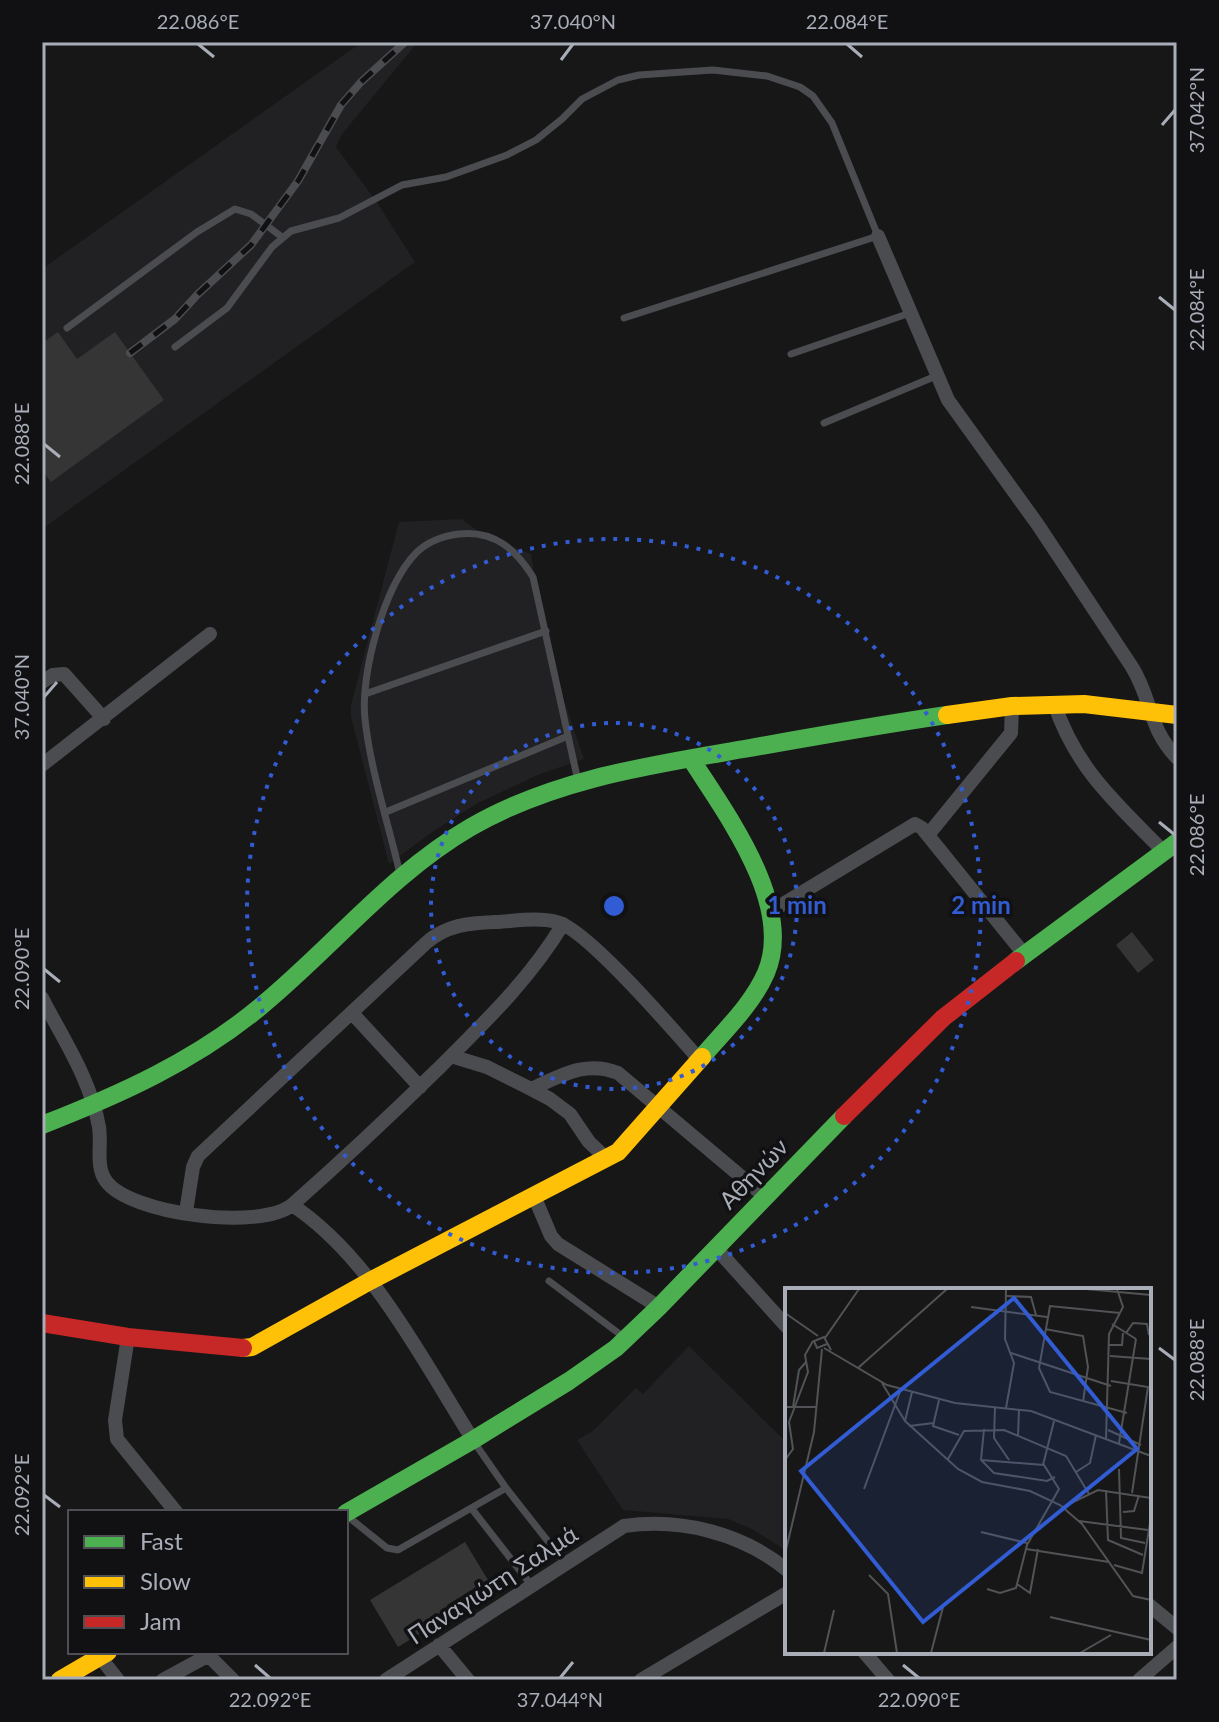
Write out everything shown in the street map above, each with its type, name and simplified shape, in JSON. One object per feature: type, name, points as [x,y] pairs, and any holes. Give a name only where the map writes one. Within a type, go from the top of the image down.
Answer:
[{"type":"street","points":[[878,236],[937,376],[962,422],[1038,525],[1137,675],[1158,735],[1177,758]]},
{"type":"street","points":[[42,765],[210,634]]},
{"type":"street","points":[[42,682],[53,675],[64,674],[104,719]]},
{"type":"street","points":[[1054,703],[1062,727],[1085,769],[1170,846]]},
{"type":"street","points":[[42,1125],[172,1067],[239,1024],[310,964],[401,876],[450,840],[496,813],[538,794],[578,781],[660,763],[1012,706],[1084,704],[1177,715]]},
{"type":"street","points":[[928,835],[1011,733],[1012,706]]},
{"type":"street","points":[[42,1323],[128,1337],[245,1349],[606,1158],[628,1143],[739,1014],[762,983],[772,954],[770,912],[744,849],[691,759]]},
{"type":"street","points":[[770,912],[909,826],[918,824],[1024,954]]},
{"type":"street","name":"Αθηνών","points":[[348,1513],[579,1374],[627,1339],[764,1196],[943,1018],[1170,846]]},
{"type":"street","points":[[186,1212],[193,1167],[198,1156],[441,931],[491,922],[542,920],[563,924],[635,989],[699,1059]]},
{"type":"street","points":[[42,998],[80,1070],[93,1104],[100,1134],[100,1168],[107,1182],[124,1195],[186,1212],[225,1219],[256,1218],[281,1213],[292,1205],[420,1087],[525,979],[563,924]]},
{"type":"street","points":[[352,1013],[420,1087]]},
{"type":"street","points":[[451,1056],[487,1067],[550,1099],[570,1114],[589,1142],[606,1158]]},
{"type":"street","points":[[531,1089],[563,1074],[598,1067],[627,1078],[764,1196]]},
{"type":"street","points":[[534,1196],[551,1236],[558,1244],[659,1307]]},
{"type":"street","points":[[292,1205],[315,1221],[370,1281],[473,1440]]},
{"type":"street","points":[[715,1247],[785,1325]]},
{"type":"street","points":[[128,1337],[115,1420],[117,1439],[174,1510]]},
{"type":"street","name":"Παναγιώτη Σαλμά","points":[[386,1680],[624,1526],[642,1524],[713,1531],[749,1545],[785,1569]]},
{"type":"street","points":[[641,1680],[785,1594]]},
{"type":"street","points":[[1151,1607],[1177,1628]]},
{"type":"street","points":[[439,1645],[468,1680]]},
{"type":"street","points":[[1139,1680],[1177,1647]]},
{"type":"street","points":[[60,1680],[104,1654],[118,1680]]},
{"type":"street","points":[[163,1680],[207,1654],[233,1680]]},
{"type":"street","points":[[866,1654],[888,1680]]},
{"type":"lane","points":[[175,347],[227,308],[282,237],[291,231],[339,218],[402,185],[446,177],[507,155],[536,140],[582,99],[618,80],[661,72],[713,70],[767,76],[793,84],[813,96],[832,123],[878,236],[624,318]]},
{"type":"lane","points":[[67,328],[197,232],[235,209],[251,214],[282,237]]},
{"type":"lane","points":[[791,354],[910,313]]},
{"type":"lane","points":[[824,423],[937,376]]},
{"type":"lane","points":[[401,876],[367,735],[365,694],[376,636],[386,602],[398,577],[417,552],[441,536],[467,533],[492,538],[518,553],[533,577],[578,781]]},
{"type":"lane","points":[[365,694],[546,631]]},
{"type":"lane","points":[[386,812],[568,736]]},
{"type":"lane","points":[[549,1281],[627,1339]]},
{"type":"lane","points":[[473,1440],[565,1564]]},
{"type":"lane","points":[[348,1516],[387,1548],[398,1550],[506,1488]]},
{"type":"lane","points":[[472,1509],[532,1586]]},
{"type":"shaded area","points":[[362,42],[418,42],[342,134],[336,147],[415,262],[42,529],[42,269]]},
{"type":"shaded area","points":[[462,519],[484,536],[531,554],[546,648],[584,759],[540,774],[476,804],[389,864],[351,717],[351,705],[399,522]]},
{"type":"shaded area","points":[[689,1346],[785,1441],[785,1550],[752,1529],[728,1519],[623,1510],[577,1440],[593,1431],[636,1388],[643,1394]]},
{"type":"building","points":[[58,332],[77,359],[115,332],[164,400],[51,482],[42,470],[42,343]]},
{"type":"building","points":[[1132,932],[1154,960],[1138,973],[1116,945]]},
{"type":"building","points":[[465,1542],[488,1580],[447,1605],[452,1614],[398,1647],[370,1600]]},
{"type":"railway","points":[[130,353],[175,319],[251,245],[298,181],[341,105],[405,42]]},
{"type":"traffic: fast","points":[[42,1125],[128,1089],[209,1044],[260,1007],[414,867],[471,827],[503,811],[569,785],[639,768],[947,715]]},
{"type":"traffic: fast","points":[[691,759],[722,806],[752,861],[764,890],[773,947],[766,973],[753,996],[702,1057]]},
{"type":"traffic: fast","points":[[1016,961],[1177,842]]},
{"type":"traffic: fast","points":[[348,1512],[473,1440],[616,1348],[844,1116]]},
{"type":"traffic: slow","points":[[947,715],[1012,706],[1084,704],[1177,715]]},
{"type":"traffic: slow","points":[[243,1348],[252,1347],[370,1281],[618,1152],[702,1057]]},
{"type":"traffic: slow","points":[[60,1680],[105,1654]]},
{"type":"traffic: jam","points":[[844,1116],[943,1018],[1016,961]]},
{"type":"traffic: jam","points":[[42,1323],[128,1337],[243,1348]]}]
